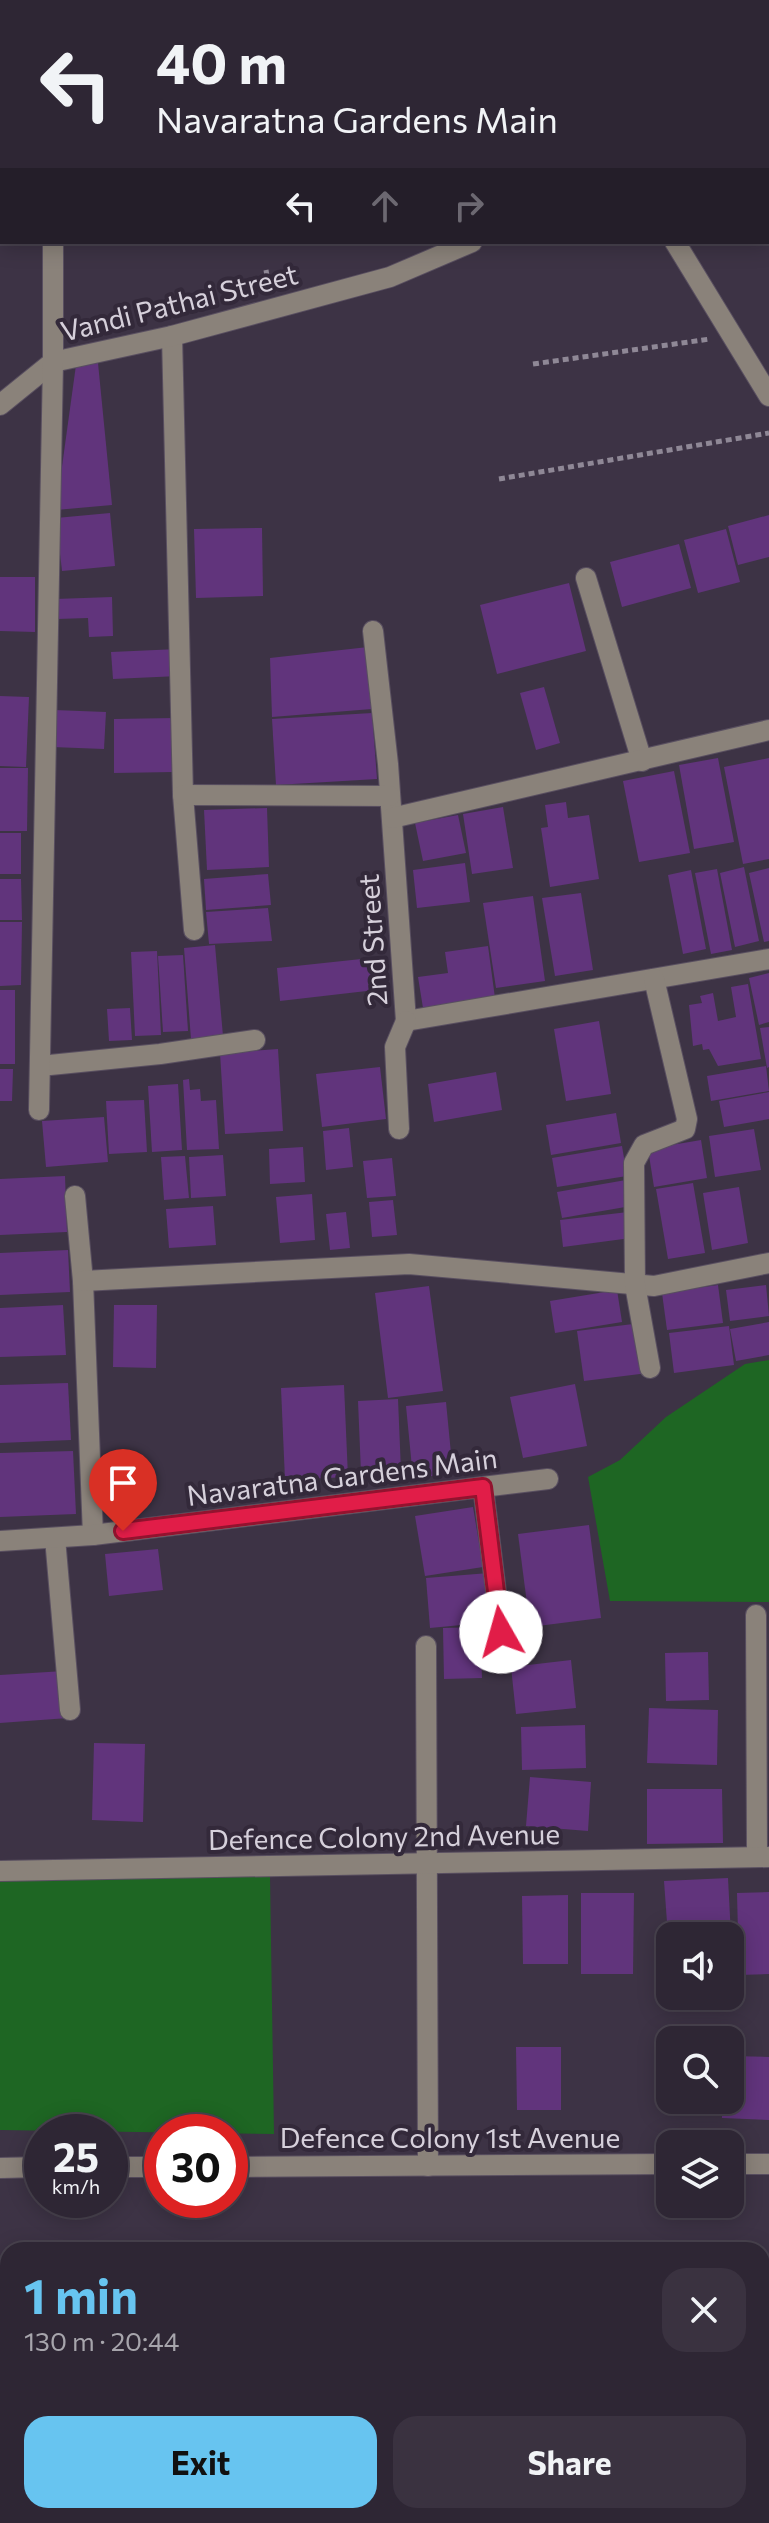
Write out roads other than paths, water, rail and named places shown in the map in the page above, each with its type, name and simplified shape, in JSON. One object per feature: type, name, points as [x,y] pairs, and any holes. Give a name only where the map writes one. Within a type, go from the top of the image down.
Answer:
[{"type":"street","points":[[39,1110],[53,244]]},
{"type":"street","name":"Vandi Pathai Street","points":[[0,405],[53,362],[172,336],[390,277],[467,244]]},
{"type":"street","points":[[676,244],[769,396]]},
{"type":"street","points":[[172,336],[183,795],[194,930]]},
{"type":"street","points":[[586,578],[642,761]]},
{"type":"street","name":"2nd Street","points":[[373,631],[392,818],[406,1021],[769,959]]},
{"type":"street","points":[[392,818],[769,730]]},
{"type":"street","points":[[183,795],[390,796]]},
{"type":"street","points":[[650,1368],[635,1285],[634,1163],[644,1145],[685,1129],[687,1119],[654,979]]},
{"type":"street","points":[[399,1129],[395,1047],[406,1021]]},
{"type":"street","points":[[40,1066],[160,1054],[255,1040]]},
{"type":"street","points":[[75,1196],[83,1281],[93,1535]]},
{"type":"street","points":[[83,1281],[409,1264],[654,1286],[769,1263]]},
{"type":"street","name":"Navaratna Gardens Main","points":[[0,1541],[93,1535],[548,1479]]},
{"type":"street","points":[[483,1487],[501,1632]]},
{"type":"street","points":[[55,1538],[70,1710]]},
{"type":"street","points":[[756,1615],[763,1856]]},
{"type":"street","points":[[426,1646],[428,2166]]},
{"type":"street","name":"Defence Colony 2nd Avenue","points":[[0,1871],[763,1856]]},
{"type":"street","name":"Defence Colony 1st Avenue","points":[[248,2167],[656,2164]]},
{"type":"street","points":[[744,2164],[769,2164]]},
{"type":"street","points":[[0,2168],[24,2167]]}]
